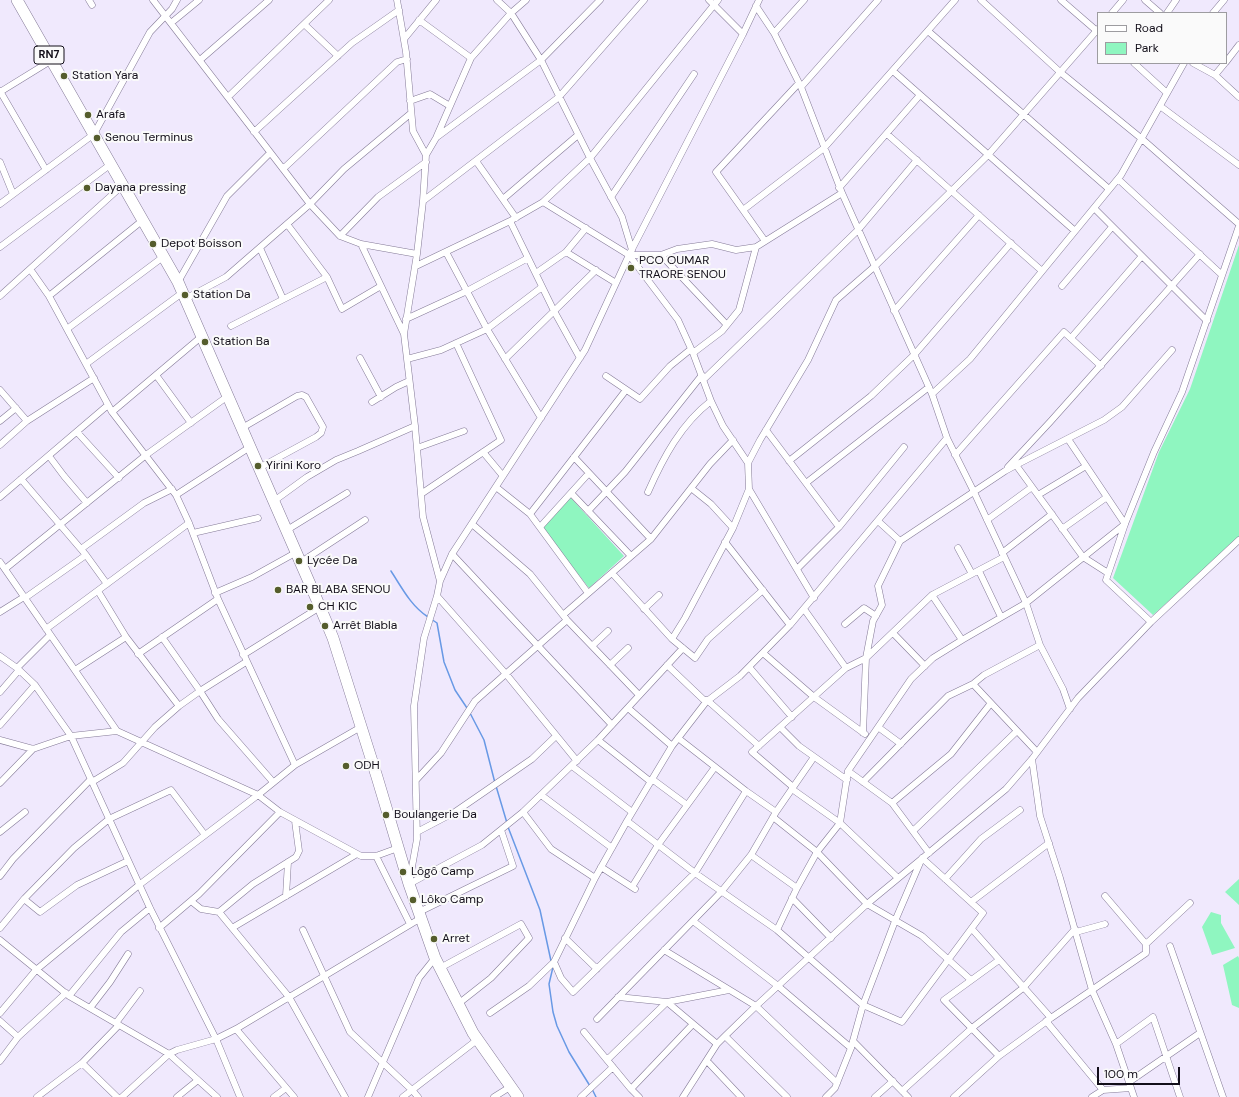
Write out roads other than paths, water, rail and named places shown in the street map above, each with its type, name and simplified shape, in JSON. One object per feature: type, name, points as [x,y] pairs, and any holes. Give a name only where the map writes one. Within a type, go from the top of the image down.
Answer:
[{"type":"highway","name":"RN7","points":[[17,0],[178,282],[333,638],[409,884],[438,963],[477,1040],[518,1097]]},
{"type":"street","points":[[153,0],[310,204],[340,236],[361,244],[417,254]]},
{"type":"street","points":[[0,204],[94,134],[150,32],[177,0]]},
{"type":"street","points":[[171,23],[199,0]]},
{"type":"street","points":[[200,60],[269,0]]},
{"type":"street","points":[[228,98],[329,0]]},
{"type":"street","points":[[397,0],[407,59],[412,131],[426,159]]},
{"type":"street","points":[[404,39],[436,0]]},
{"type":"street","points":[[497,0],[512,13],[541,60],[590,158],[622,217],[631,252],[678,320],[723,426],[748,463]]},
{"type":"street","points":[[440,581],[423,517],[415,426],[404,334],[416,266],[426,159],[471,58],[512,13],[526,0]]},
{"type":"street","points":[[436,138],[541,60],[600,0]]},
{"type":"street","points":[[423,201],[559,97],[644,0]]},
{"type":"street","points":[[709,0],[716,2],[743,34]]},
{"type":"street","points":[[774,34],[804,0]]},
{"type":"street","points":[[765,241],[716,172],[800,85],[878,0]]},
{"type":"street","points":[[743,210],[824,148],[955,0]]},
{"type":"street","points":[[981,0],[1060,72],[1142,139],[1239,225],[1182,392],[1154,452],[1125,524],[1106,580],[1152,622]]},
{"type":"street","points":[[1061,0],[1097,29]]},
{"type":"street","points":[[1113,12],[1123,0]]},
{"type":"street","points":[[1145,0],[1159,12]]},
{"type":"street","points":[[1168,12],[1176,0]]},
{"type":"street","points":[[1214,12],[1224,0]]},
{"type":"street","points":[[416,266],[516,218],[543,202],[590,158],[716,2]]},
{"type":"street","points":[[758,3],[800,85],[840,191],[929,387],[947,438],[1026,603],[1040,645],[1063,689],[1070,709]]},
{"type":"street","points":[[409,884],[417,839],[414,706],[424,638],[440,581],[452,554],[585,350],[631,252],[758,3]]},
{"type":"street","points":[[254,132],[352,43],[399,10]]},
{"type":"street","points":[[419,20],[471,58]]},
{"type":"street","points":[[304,24],[338,56]]},
{"type":"street","points":[[928,31],[1109,189]]},
{"type":"street","points":[[672,639],[685,618],[733,528],[749,489],[748,463],[808,360],[836,300],[874,267],[988,155],[1097,31]]},
{"type":"street","points":[[1227,60],[1239,45]]},
{"type":"street","points":[[283,169],[397,62],[407,59]]},
{"type":"street","points":[[46,170],[0,92],[52,60]]},
{"type":"street","points":[[1135,64],[1168,93]]},
{"type":"street","points":[[932,394],[970,358],[1118,179],[1183,64]]},
{"type":"street","points":[[1195,64],[1215,75],[1239,97]]},
{"type":"street","points":[[1215,75],[1223,64]]},
{"type":"street","points":[[893,71],[1075,230]]},
{"type":"street","points":[[611,197],[694,74]]},
{"type":"street","points":[[410,101],[430,94],[450,106]]},
{"type":"street","points":[[543,202],[586,228],[631,252],[661,255],[677,249],[712,244],[736,250],[756,247],[840,191],[920,95]]},
{"type":"street","points":[[1160,106],[1239,165]]},
{"type":"street","points":[[86,364],[184,296],[226,277],[310,204],[344,169],[410,114]]},
{"type":"street","points":[[503,199],[578,134]]},
{"type":"street","points":[[887,134],[1042,270]]},
{"type":"street","points":[[178,282],[227,196],[270,153]]},
{"type":"street","points":[[340,236],[378,197],[426,159]]},
{"type":"street","points":[[588,511],[624,472],[702,378],[858,230],[917,160]]},
{"type":"street","points":[[476,161],[516,218]]},
{"type":"street","points":[[0,162],[13,194]]},
{"type":"street","points":[[0,247],[111,164]]},
{"type":"street","points":[[1118,179],[1222,275]]},
{"type":"street","points":[[0,296],[123,185]]},
{"type":"street","points":[[1094,208],[1207,321]]},
{"type":"street","points":[[894,310],[979,214]]},
{"type":"street","points":[[48,296],[143,220]]},
{"type":"street","points":[[510,221],[554,311],[580,358]]},
{"type":"street","points":[[287,224],[327,277],[342,309],[381,286]]},
{"type":"street","points":[[1062,286],[1112,227]]},
{"type":"street","points":[[536,273],[566,252],[586,228]]},
{"type":"street","points":[[789,461],[871,396],[914,355],[1011,243]]},
{"type":"street","points":[[361,244],[404,334]]},
{"type":"street","points":[[606,376],[640,400],[670,366],[722,331],[739,310],[756,247]]},
{"type":"street","points":[[260,248],[283,300]]},
{"type":"street","points":[[446,252],[487,329],[541,418]]},
{"type":"street","points":[[566,252],[616,283]]},
{"type":"street","points":[[1005,471],[1200,254]]},
{"type":"street","points":[[661,255],[727,325]]},
{"type":"street","points":[[1071,338],[1142,256]]},
{"type":"street","points":[[67,329],[164,257]]},
{"type":"street","points":[[406,319],[467,291],[528,258]]},
{"type":"street","points":[[30,269],[67,329],[112,412],[174,492],[189,523],[217,596],[242,655],[295,765]]},
{"type":"street","points":[[505,359],[596,270]]},
{"type":"street","points":[[231,326],[327,277]]},
{"type":"street","points":[[407,359],[441,350],[487,329],[542,287]]},
{"type":"street","points":[[955,455],[1064,332],[1100,366]]},
{"type":"street","points":[[112,412],[202,337]]},
{"type":"street","points":[[421,494],[501,440],[456,343]]},
{"type":"street","points":[[864,733],[866,658],[873,621],[882,605],[878,586],[900,541],[1005,471],[1104,420],[1122,407],[1172,350]]},
{"type":"street","points":[[360,358],[381,396]]},
{"type":"street","points":[[156,375],[191,423]]},
{"type":"street","points":[[0,445],[27,421],[94,378]]},
{"type":"street","points":[[372,402],[396,387],[410,381]]},
{"type":"street","points":[[806,483],[929,387]]},
{"type":"street","points":[[0,390],[27,421]]},
{"type":"street","points":[[530,514],[626,390]]},
{"type":"street","points":[[242,428],[297,396],[302,395],[306,397],[323,427],[321,433],[316,437],[259,468]]},
{"type":"street","points":[[117,731],[2,565],[60,525],[146,455],[228,396]]},
{"type":"street","points":[[648,492],[660,464],[677,437],[698,411],[711,400]]},
{"type":"street","points":[[0,497],[108,405]]},
{"type":"street","points":[[0,421],[16,408]]},
{"type":"street","points":[[274,501],[307,477],[336,460],[415,426]]},
{"type":"street","points":[[766,430],[839,527]]},
{"type":"street","points":[[417,448],[464,431]]},
{"type":"street","points":[[77,432],[119,478]]},
{"type":"street","points":[[490,1013],[529,986],[554,962],[595,878],[632,812],[672,746],[706,701],[740,676],[804,610],[947,438]]},
{"type":"street","points":[[1068,439],[1125,524]]},
{"type":"street","points":[[416,780],[441,753],[475,701],[538,646],[588,593],[651,539],[710,464],[733,440]]},
{"type":"street","points":[[81,549],[144,503],[174,492],[250,447]]},
{"type":"street","points":[[797,569],[839,527],[904,447]]},
{"type":"street","points":[[483,452],[503,476]]},
{"type":"street","points":[[49,456],[64,476],[88,503]]},
{"type":"street","points":[[574,457],[651,539]]},
{"type":"street","points":[[1016,465],[1083,557],[1108,573]]},
{"type":"street","points":[[1038,495],[1086,466]]},
{"type":"street","points":[[540,527],[589,473]]},
{"type":"street","points":[[21,479],[86,555],[107,584]]},
{"type":"street","points":[[496,487],[530,514],[588,593]]},
{"type":"street","points":[[987,520],[1032,487]]},
{"type":"street","points":[[691,488],[711,504],[733,528]]},
{"type":"street","points":[[749,489],[814,598]]},
{"type":"street","points":[[286,530],[347,493]]},
{"type":"street","points":[[570,493],[631,556]]},
{"type":"street","points":[[1062,529],[1107,497]]},
{"type":"street","points":[[898,878],[840,823],[793,788],[752,752],[846,668],[866,658],[932,595],[979,571],[1003,555],[1052,514]]},
{"type":"street","points":[[193,533],[258,518]]},
{"type":"street","points":[[138,654],[217,596],[252,578],[299,557],[365,520]]},
{"type":"street","points":[[878,521],[900,541]]},
{"type":"street","points":[[46,629],[189,523]]},
{"type":"street","points":[[472,524],[530,574],[565,617],[639,695]]},
{"type":"street","points":[[777,930],[797,888],[817,852],[840,823],[848,771],[911,679],[933,658],[1026,603],[1125,524]]},
{"type":"street","points":[[683,1097],[717,1044],[867,904],[1006,788],[1032,759],[1078,698],[1152,622],[1239,540]]},
{"type":"street","points":[[725,542],[790,625]]},
{"type":"street","points":[[958,548],[972,574]]},
{"type":"street","points":[[452,554],[612,725]]},
{"type":"street","points":[[0,612],[25,597],[86,555]]},
{"type":"street","points":[[979,571],[1001,617]]},
{"type":"street","points":[[612,573],[672,639],[695,658],[708,639],[763,590]]},
{"type":"street","points":[[98,591],[126,637],[179,706]]},
{"type":"street","points":[[644,609],[659,595]]},
{"type":"street","points":[[932,595],[962,640]]},
{"type":"street","points":[[437,596],[506,674],[577,760]]},
{"type":"street","points":[[242,655],[320,607]]},
{"type":"street","points":[[845,624],[864,608],[876,616]]},
{"type":"street","points":[[804,610],[846,668]]},
{"type":"street","points":[[592,646],[608,631]]},
{"type":"street","points":[[893,632],[924,666]]},
{"type":"street","points":[[0,692],[18,669],[50,635]]},
{"type":"street","points":[[75,670],[126,637]]},
{"type":"street","points":[[162,637],[200,690],[218,719],[273,782]]},
{"type":"street","points":[[863,782],[948,696],[973,684],[984,675],[1040,645]]},
{"type":"street","points":[[610,665],[628,648]]},
{"type":"street","points":[[409,884],[482,845],[523,812],[598,740],[683,648]]},
{"type":"street","points":[[763,653],[814,697],[870,738]]},
{"type":"street","points":[[0,656],[18,669],[35,685],[71,736],[159,928],[216,1039],[240,1097]]},
{"type":"street","points":[[0,876],[13,859],[91,781],[123,763],[155,727],[179,706],[200,690],[246,662]]},
{"type":"street","points":[[667,665],[706,701],[759,746]]},
{"type":"street","points":[[749,667],[792,717]]},
{"type":"street","points":[[973,684],[1037,752]]},
{"type":"street","points":[[0,725],[35,685]]},
{"type":"street","points":[[892,803],[951,754],[992,703]]},
{"type":"street","points":[[628,708],[672,746]]},
{"type":"street","points":[[0,1013],[36,970],[139,885],[258,795],[295,765],[361,727]]},
{"type":"street","points":[[780,727],[799,746],[847,780]]},
{"type":"street","points":[[878,727],[901,744]]},
{"type":"street","points":[[0,783],[33,749],[71,736],[117,731],[258,795],[280,812],[361,856],[376,856],[398,848]]},
{"type":"street","points":[[913,832],[1018,731]]},
{"type":"street","points":[[417,832],[455,812],[532,759],[556,736]]},
{"type":"street","points":[[678,738],[775,814],[817,852],[867,904],[922,936],[971,980]]},
{"type":"street","points":[[0,740],[33,749]]},
{"type":"street","points":[[598,740],[688,805]]},
{"type":"street","points":[[596,1019],[721,892],[751,855],[775,814],[814,757]]},
{"type":"street","points":[[1032,759],[1040,816],[1076,931],[1092,990],[1116,1044],[1134,1097]]},
{"type":"street","points":[[572,766],[632,812]]},
{"type":"street","points":[[601,867],[634,888],[658,845],[715,768]]},
{"type":"street","points":[[848,771],[892,803],[928,853]]},
{"type":"street","points":[[0,928],[24,899],[74,848],[109,819],[171,790],[205,835]]},
{"type":"street","points":[[554,962],[562,978],[573,992],[695,873],[746,791]]},
{"type":"street","points":[[541,795],[612,848]]},
{"type":"street","points":[[945,879],[981,839],[1020,810]]},
{"type":"street","points":[[0,832],[25,812]]},
{"type":"street","points":[[159,928],[191,901],[280,812]]},
{"type":"street","points":[[523,812],[551,848],[595,878]]},
{"type":"street","points":[[219,912],[253,884],[296,857],[298,851],[295,820]]},
{"type":"street","points":[[627,821],[721,892],[777,930],[863,1005],[902,1022],[983,913],[922,858]]},
{"type":"street","points":[[125,1096],[170,1054],[177,1050],[216,1039],[236,1029],[410,924],[420,915],[513,866],[505,827]]},
{"type":"street","points":[[971,902],[1049,843]]},
{"type":"street","points":[[232,928],[357,854]]},
{"type":"street","points":[[751,855],[797,888]]},
{"type":"street","points":[[376,856],[410,924]]},
{"type":"street","points":[[826,1097],[837,1082],[852,1044],[863,1005],[895,921],[922,858]]},
{"type":"street","points":[[24,899],[40,912],[77,885],[128,861]]},
{"type":"street","points":[[286,896],[288,862]]},
{"type":"street","points":[[954,1097],[962,1094],[999,1056],[1048,1020],[1146,953],[1146,944],[1105,896]]},
{"type":"street","points":[[792,898],[831,938]]},
{"type":"street","points":[[191,901],[201,909],[219,912],[290,997],[344,1097]]},
{"type":"street","points":[[1146,944],[1190,903]]},
{"type":"street","points":[[0,1061],[18,1037],[67,995],[121,932],[150,908]]},
{"type":"street","points":[[694,921],[852,1044],[893,1081],[908,1097]]},
{"type":"street","points":[[368,1097],[419,978],[438,963],[521,924],[528,938],[492,978],[458,1004]]},
{"type":"street","points":[[902,1091],[972,1028],[1023,988],[1076,931],[1105,924]]},
{"type":"street","points":[[972,929],[1023,988],[1103,1090]]},
{"type":"street","points":[[302,930],[350,1032],[418,1097]]},
{"type":"street","points":[[565,938],[597,969]]},
{"type":"street","points":[[0,940],[67,995],[170,1054],[217,1097]]},
{"type":"street","points":[[1170,946],[1223,1097]]},
{"type":"street","points":[[664,950],[756,1006],[837,1082]]},
{"type":"street","points":[[90,1008],[110,982],[128,954]]},
{"type":"street","points":[[999,960],[944,1000],[999,1056]]},
{"type":"street","points":[[618,997],[667,1002],[730,990]]},
{"type":"street","points":[[37,1097],[82,1063],[117,1024],[140,991]]},
{"type":"street","points":[[667,1002],[717,1044]]},
{"type":"street","points":[[607,1060],[667,1002]]},
{"type":"street","points":[[1116,1044],[1153,1018],[1180,1097]]},
{"type":"street","points":[[0,1021],[18,1037]]},
{"type":"street","points":[[630,1089],[693,1024]]},
{"type":"street","points":[[236,1029],[294,1097]]},
{"type":"street","points":[[584,1032],[630,1089],[639,1097]]},
{"type":"street","points":[[1092,1097],[1103,1090],[1130,1085],[1166,1056],[1200,1032]]},
{"type":"street","points":[[725,1036],[787,1097]]},
{"type":"street","points":[[403,1097],[477,1040]]},
{"type":"street","points":[[706,1061],[741,1097]]},
{"type":"street","points":[[82,1063],[117,1097]]},
{"type":"street","points":[[581,1097],[613,1068]]},
{"type":"street","points":[[177,1097],[198,1080]]},
{"type":"street","points":[[875,1097],[893,1081]]},
{"type":"street","points":[[494,1097],[510,1087]]},
{"type":"street","points":[[274,1097],[286,1088]]},
{"type":"street","points":[[732,1097],[736,1091]]},
{"type":"waterway","points":[[391,571],[412,602],[428,617]]},
{"type":"waterway","points":[[431,619],[437,623],[444,662],[455,690],[467,708]]},
{"type":"waterway","points":[[470,713],[484,740],[495,783]]},
{"type":"waterway","points":[[496,786],[507,823]]},
{"type":"waterway","points":[[508,827],[540,910],[551,961]]},
{"type":"waterway","points":[[553,967],[549,984],[553,1012],[557,1026],[569,1052],[590,1086]]},
{"type":"waterway","points":[[592,1089],[596,1097]]},
{"type":"place","name":"Station Yara","points":[[64,76]]},
{"type":"place","name":"Arafa","points":[[88,115]]},
{"type":"place","name":"Senou Terminus","points":[[97,138]]},
{"type":"place","name":"Dayana pressing","points":[[87,188]]},
{"type":"place","name":"Depot Boisson","points":[[153,244]]},
{"type":"place","name":"PCO OUMAR TRAORE SENOU","points":[[631,268]]},
{"type":"place","name":"Station Da","points":[[185,295]]},
{"type":"place","name":"Station Ba","points":[[205,342]]},
{"type":"place","name":"Yirini Koro","points":[[258,466]]},
{"type":"place","name":"Lycée Da","points":[[299,561]]},
{"type":"place","name":"BAR BLABA SENOU","points":[[278,590]]},
{"type":"place","name":"CH K1C","points":[[310,607]]},
{"type":"place","name":"Arrêt Blabla","points":[[325,626]]},
{"type":"place","name":"ODH","points":[[346,766]]},
{"type":"place","name":"Boulangerie Da","points":[[386,815]]},
{"type":"place","name":"Lôgô Camp","points":[[403,872]]},
{"type":"place","name":"Lôko Camp","points":[[413,900]]},
{"type":"place","name":"Arret","points":[[434,939]]}]
